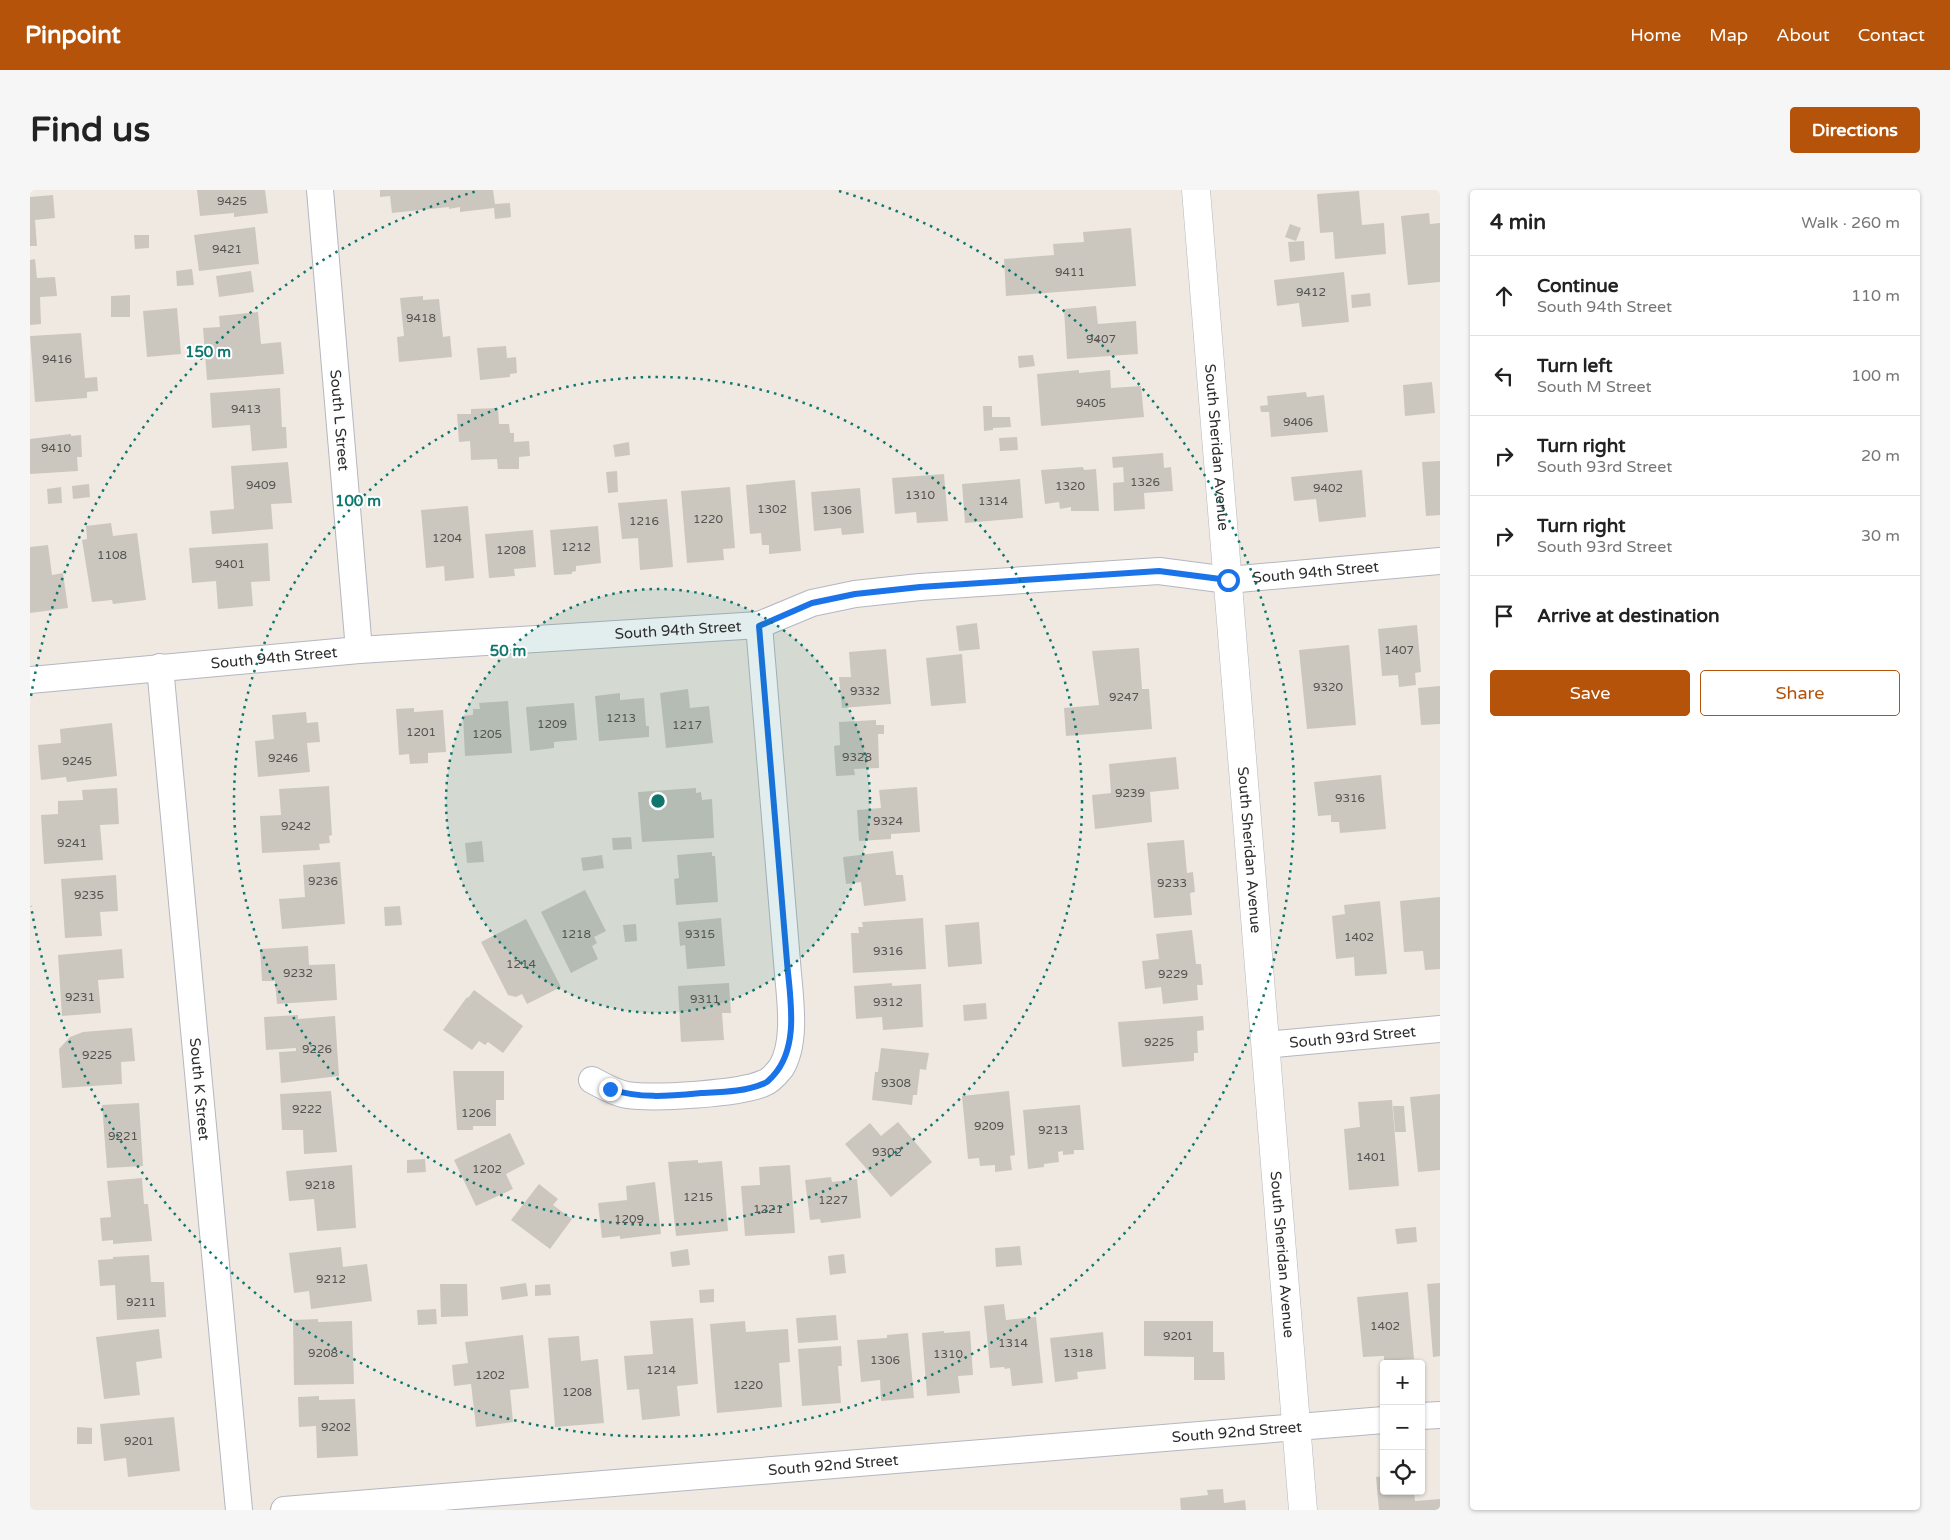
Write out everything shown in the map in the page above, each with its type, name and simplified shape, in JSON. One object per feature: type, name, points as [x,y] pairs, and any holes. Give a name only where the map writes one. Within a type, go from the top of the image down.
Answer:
[{"type":"street","name":"South L Street","points":[[320,190],[359,650]]},
{"type":"street","name":"South Sheridan Avenue","points":[[1196,190],[1303,1510]]},
{"type":"street","name":"South 94th Street","points":[[30,680],[359,650],[759,626],[812,603],[855,594],[920,587],[1159,571],[1228,580],[1440,561]]},
{"type":"street","points":[[592,1080],[626,1095],[666,1096],[746,1090],[767,1083],[781,1067],[789,1047],[791,1016],[759,626]]},
{"type":"street","name":"South K Street","points":[[160,668],[239,1510]]},
{"type":"street","name":"South 93rd Street","points":[[1265,1045],[1440,1029]]},
{"type":"street","points":[[1425,1416],[1440,1415]]},
{"type":"street","name":"South 92nd Street","points":[[284,1510],[459,1503],[1380,1420]]},
{"type":"building","points":[[197,190],[265,190],[268,213],[234,217],[234,213],[200,216]]},
{"type":"building","points":[[380,190],[493,190],[495,204],[510,203],[511,217],[495,219],[494,208],[460,212],[460,207],[449,209],[449,207],[392,213],[390,196],[380,197]]},
{"type":"building","points":[[1359,191],[1362,225],[1384,223],[1386,254],[1335,259],[1333,232],[1320,233],[1317,194]]},
{"type":"building","points":[[53,195],[55,218],[35,220],[37,246],[30,246],[30,197]]},
{"type":"building","points":[[1429,213],[1430,224],[1440,223],[1440,282],[1408,285],[1401,216]]},
{"type":"building","points":[[1290,224],[1301,228],[1296,241],[1285,237]]},
{"type":"building","points":[[255,227],[259,264],[199,271],[194,235]]},
{"type":"building","points":[[1131,228],[1136,286],[1006,296],[1004,259],[1054,255],[1053,244],[1084,242],[1083,232]]},
{"type":"building","points":[[134,235],[149,235],[149,248],[135,249]]},
{"type":"building","points":[[1304,241],[1305,260],[1290,262],[1288,242]]},
{"type":"building","points":[[35,259],[37,278],[55,277],[57,296],[40,297],[41,324],[30,325],[30,260]]},
{"type":"building","points":[[192,269],[194,285],[177,286],[176,271]]},
{"type":"building","points":[[251,271],[254,292],[219,297],[216,276]]},
{"type":"building","points":[[1344,272],[1349,322],[1302,327],[1299,303],[1277,306],[1274,280]]},
{"type":"building","points":[[1370,293],[1371,306],[1352,308],[1351,295]]},
{"type":"building","points":[[130,295],[130,317],[111,317],[111,296]]},
{"type":"building","points":[[423,296],[423,300],[439,299],[443,337],[450,336],[452,357],[399,362],[397,337],[404,336],[400,298]]},
{"type":"building","points":[[1096,306],[1098,324],[1136,321],[1138,354],[1067,359],[1064,309]]},
{"type":"building","points":[[177,308],[181,354],[147,357],[143,311]]},
{"type":"building","points":[[258,312],[261,344],[281,342],[284,374],[207,380],[203,328],[220,327],[219,316]]},
{"type":"building","points":[[81,333],[85,378],[97,377],[98,391],[87,392],[87,398],[35,402],[30,336]]},
{"type":"building","points":[[506,346],[507,358],[516,357],[517,373],[510,374],[510,377],[480,380],[477,348]]},
{"type":"building","points":[[1033,355],[1035,366],[1019,368],[1018,356]]},
{"type":"building","points":[[1079,370],[1079,373],[1110,370],[1111,388],[1141,386],[1144,417],[1041,426],[1037,374]]},
{"type":"building","points":[[1432,382],[1435,413],[1405,416],[1403,385]]},
{"type":"building","points":[[280,388],[282,427],[286,427],[287,448],[252,451],[250,425],[212,428],[210,393]]},
{"type":"building","points":[[1306,392],[1307,397],[1324,395],[1328,432],[1271,437],[1269,412],[1261,412],[1260,406],[1268,405],[1267,396]]},
{"type":"building","points":[[983,406],[992,406],[992,417],[1010,417],[1011,427],[993,428],[993,430],[984,431]]},
{"type":"building","points":[[498,408],[499,424],[509,424],[510,433],[514,433],[514,442],[529,441],[530,456],[519,457],[519,469],[498,469],[497,459],[471,460],[470,441],[459,442],[457,414],[471,414],[471,409]]},
{"type":"building","points":[[71,434],[71,436],[81,435],[82,457],[77,457],[78,471],[30,474],[30,439]]},
{"type":"building","points":[[1017,437],[1018,450],[1000,451],[999,438]]},
{"type":"building","points":[[629,442],[630,455],[615,457],[613,445]]},
{"type":"building","points":[[1163,453],[1164,468],[1171,467],[1173,491],[1144,493],[1145,509],[1114,511],[1113,483],[1124,482],[1123,467],[1113,468],[1112,457]]},
{"type":"building","points":[[1440,461],[1440,515],[1426,516],[1422,462]]},
{"type":"building","points":[[288,462],[292,503],[271,504],[273,529],[212,534],[210,511],[234,509],[231,466]]},
{"type":"building","points":[[1083,467],[1084,470],[1096,469],[1099,511],[1071,511],[1071,507],[1060,509],[1059,502],[1045,504],[1041,470]]},
{"type":"building","points":[[1362,470],[1366,517],[1319,522],[1316,499],[1294,501],[1291,477]]},
{"type":"building","points":[[617,471],[618,492],[608,493],[606,472]]},
{"type":"building","points":[[944,474],[948,521],[917,523],[916,512],[895,514],[892,478]]},
{"type":"building","points":[[1020,479],[1023,518],[965,523],[962,484]]},
{"type":"building","points":[[795,480],[801,551],[769,554],[769,545],[762,545],[761,533],[750,534],[746,485]]},
{"type":"building","points":[[89,484],[90,497],[73,499],[72,486]]},
{"type":"building","points":[[61,487],[62,503],[48,504],[47,489]]},
{"type":"building","points":[[730,487],[735,548],[723,549],[724,560],[687,563],[681,491]]},
{"type":"building","points":[[860,488],[864,533],[842,535],[841,528],[814,531],[811,492]]},
{"type":"building","points":[[667,499],[673,567],[640,570],[638,538],[622,539],[618,503]]},
{"type":"building","points":[[468,506],[474,578],[445,581],[444,566],[426,568],[421,510]]},
{"type":"building","points":[[111,523],[113,536],[137,533],[146,600],[113,604],[112,600],[92,602],[82,540],[87,539],[86,526]]},
{"type":"building","points":[[598,526],[601,563],[576,566],[576,571],[572,572],[572,574],[554,575],[550,530]]},
{"type":"building","points":[[533,530],[536,567],[514,569],[515,576],[489,578],[485,534]]},
{"type":"building","points":[[268,543],[270,581],[251,582],[253,606],[218,609],[216,581],[192,583],[189,548]]},
{"type":"building","points":[[48,545],[52,575],[63,573],[68,608],[30,613],[30,547]]},
{"type":"building","points":[[977,623],[980,649],[959,651],[956,626]]},
{"type":"building","points":[[1417,625],[1421,672],[1415,673],[1416,685],[1399,687],[1398,675],[1382,676],[1378,629]]},
{"type":"building","points":[[1349,645],[1356,725],[1307,729],[1299,650]]},
{"type":"building","points":[[1139,648],[1142,689],[1149,689],[1152,729],[1066,736],[1064,708],[1099,705],[1092,651]]},
{"type":"building","points":[[886,649],[891,704],[842,708],[839,677],[851,677],[849,652]]},
{"type":"building","points":[[962,654],[966,703],[931,706],[926,658]]},
{"type":"building","points":[[1440,686],[1440,724],[1421,725],[1418,688]]},
{"type":"building","points":[[688,689],[690,708],[709,706],[713,743],[666,748],[660,693]]},
{"type":"building","points":[[620,693],[620,700],[644,698],[646,726],[649,726],[649,737],[599,741],[595,696]]},
{"type":"building","points":[[508,701],[512,753],[465,756],[463,716],[473,715],[473,709],[480,709],[479,703]]},
{"type":"building","points":[[574,703],[577,740],[554,742],[554,748],[530,751],[526,707]]},
{"type":"building","points":[[414,708],[414,712],[443,710],[446,752],[428,753],[428,763],[410,764],[409,754],[399,755],[396,709]]},
{"type":"building","points":[[306,712],[307,723],[318,722],[320,742],[307,743],[310,772],[258,777],[255,741],[274,739],[272,715]]},
{"type":"building","points":[[876,720],[876,725],[884,725],[884,734],[878,734],[879,768],[854,769],[855,775],[836,776],[834,746],[840,745],[839,722]]},
{"type":"building","points":[[112,723],[117,776],[67,782],[66,777],[41,780],[38,745],[61,743],[60,729]]},
{"type":"building","points":[[1176,757],[1179,789],[1150,792],[1152,822],[1095,829],[1092,795],[1111,793],[1109,764]]},
{"type":"building","points":[[1381,775],[1386,829],[1340,833],[1339,822],[1331,822],[1331,815],[1318,816],[1314,782]]},
{"type":"building","points":[[329,786],[332,835],[329,836],[330,843],[319,844],[320,850],[262,853],[260,816],[281,815],[279,789]]},
{"type":"building","points":[[917,787],[920,832],[891,834],[891,839],[859,841],[857,810],[881,808],[879,790]]},
{"type":"building","points":[[117,788],[119,824],[100,825],[103,860],[44,864],[41,815],[58,814],[58,801],[83,800],[82,790]]},
{"type":"building","points":[[696,788],[696,793],[701,792],[702,800],[712,799],[714,838],[642,842],[638,792]]},
{"type":"building","points":[[631,837],[632,849],[613,850],[612,838]]},
{"type":"building","points":[[1184,840],[1187,873],[1193,872],[1195,892],[1190,893],[1192,915],[1154,918],[1147,843]]},
{"type":"building","points":[[482,841],[484,862],[467,863],[465,843]]},
{"type":"building","points":[[893,851],[896,875],[903,875],[906,901],[864,906],[861,882],[846,884],[843,857]]},
{"type":"building","points":[[712,852],[712,856],[715,856],[718,902],[676,905],[674,879],[679,878],[677,855]]},
{"type":"building","points":[[602,855],[604,868],[583,871],[581,858]]},
{"type":"building","points":[[340,862],[345,924],[282,929],[279,899],[305,897],[303,865]]},
{"type":"building","points":[[116,875],[118,911],[100,912],[102,936],[65,938],[61,879]]},
{"type":"building","points":[[585,890],[606,931],[594,937],[597,943],[592,946],[598,959],[571,973],[541,912]]},
{"type":"building","points":[[1440,897],[1440,969],[1425,970],[1423,951],[1404,952],[1400,901]]},
{"type":"building","points":[[1380,901],[1387,974],[1355,976],[1354,957],[1336,959],[1332,916],[1345,914],[1344,905]]},
{"type":"building","points":[[400,906],[402,925],[385,926],[384,907]]},
{"type":"building","points":[[721,918],[725,966],[687,969],[685,945],[680,946],[678,922]]},
{"type":"building","points":[[923,918],[926,969],[853,973],[851,933],[859,933],[858,927],[863,927],[862,922]]},
{"type":"building","points":[[526,919],[561,987],[527,1004],[522,994],[516,997],[508,995],[481,942]]},
{"type":"building","points":[[979,922],[982,964],[948,967],[945,925]]},
{"type":"building","points":[[636,924],[637,941],[625,942],[623,925]]},
{"type":"building","points":[[1192,930],[1196,964],[1201,964],[1203,985],[1197,985],[1198,1000],[1163,1004],[1161,987],[1145,989],[1142,961],[1159,959],[1156,934]]},
{"type":"building","points":[[308,946],[309,965],[335,964],[337,1000],[277,1004],[275,981],[262,981],[260,949]]},
{"type":"building","points":[[122,949],[124,978],[98,980],[101,1013],[62,1016],[58,955]]},
{"type":"building","points":[[729,983],[731,1013],[722,1013],[724,1040],[681,1042],[678,986]]},
{"type":"building","points":[[892,983],[892,986],[921,984],[923,1027],[883,1030],[882,1017],[856,1019],[854,986]]},
{"type":"building","points":[[474,990],[523,1026],[503,1053],[488,1042],[485,1045],[479,1041],[472,1050],[443,1030]]},
{"type":"building","points":[[986,1003],[987,1019],[964,1021],[963,1005]]},
{"type":"building","points":[[298,1015],[298,1019],[335,1016],[339,1076],[281,1083],[279,1052],[296,1051],[296,1048],[266,1050],[264,1017]]},
{"type":"building","points":[[1203,1016],[1204,1030],[1197,1031],[1198,1053],[1194,1053],[1194,1061],[1122,1067],[1118,1022]]},
{"type":"building","points":[[132,1028],[135,1061],[121,1062],[122,1084],[62,1088],[59,1049],[70,1037],[83,1032]]},
{"type":"building","points":[[881,1048],[929,1053],[926,1070],[920,1069],[917,1095],[913,1095],[912,1105],[872,1100],[875,1072],[878,1072]]},
{"type":"building","points":[[453,1071],[504,1071],[504,1100],[496,1100],[496,1126],[473,1126],[473,1130],[457,1130]]},
{"type":"building","points":[[331,1091],[337,1152],[304,1154],[303,1130],[282,1130],[280,1094]]},
{"type":"building","points":[[1009,1091],[1015,1155],[1010,1156],[1012,1170],[995,1172],[995,1165],[980,1166],[979,1158],[968,1159],[962,1096]]},
{"type":"building","points":[[1440,1094],[1440,1170],[1418,1172],[1410,1097]]},
{"type":"building","points":[[1392,1100],[1399,1186],[1349,1190],[1344,1129],[1360,1127],[1358,1102]]},
{"type":"building","points":[[139,1103],[143,1166],[107,1168],[102,1105]]},
{"type":"building","points":[[1080,1105],[1084,1150],[1074,1150],[1074,1154],[1063,1155],[1063,1151],[1058,1152],[1059,1162],[1044,1164],[1044,1167],[1028,1169],[1023,1110]]},
{"type":"building","points":[[1393,1106],[1404,1106],[1406,1132],[1395,1132]]},
{"type":"building","points":[[898,1122],[932,1162],[891,1197],[845,1144],[870,1123],[881,1136]]},
{"type":"building","points":[[510,1133],[525,1164],[506,1174],[513,1189],[476,1206],[454,1160]]},
{"type":"building","points":[[425,1159],[426,1172],[407,1173],[407,1160]]},
{"type":"building","points":[[698,1160],[698,1163],[722,1161],[728,1231],[676,1236],[668,1162]]},
{"type":"building","points":[[352,1165],[356,1228],[317,1231],[314,1199],[289,1201],[286,1171]]},
{"type":"building","points":[[790,1165],[795,1233],[745,1236],[741,1186],[760,1185],[759,1167]]},
{"type":"building","points":[[831,1177],[832,1182],[857,1179],[861,1218],[821,1223],[820,1219],[810,1220],[805,1180]]},
{"type":"building","points":[[142,1178],[144,1204],[148,1204],[152,1241],[113,1244],[113,1240],[102,1241],[100,1218],[111,1217],[107,1181]]},
{"type":"building","points":[[655,1182],[661,1234],[620,1239],[620,1236],[602,1238],[598,1203],[627,1200],[626,1186]]},
{"type":"building","points":[[539,1184],[558,1199],[553,1205],[572,1219],[550,1249],[511,1220]]},
{"type":"building","points":[[1416,1227],[1417,1242],[1397,1244],[1395,1229]]},
{"type":"building","points":[[1020,1246],[1022,1265],[996,1267],[995,1248]]},
{"type":"building","points":[[341,1247],[343,1267],[367,1264],[372,1301],[311,1309],[309,1291],[294,1293],[289,1253]]},
{"type":"building","points":[[688,1249],[690,1265],[672,1267],[670,1252]]},
{"type":"building","points":[[844,1254],[846,1273],[830,1275],[828,1256]]},
{"type":"building","points":[[149,1255],[151,1282],[164,1282],[166,1317],[117,1320],[115,1285],[100,1286],[98,1260],[113,1259],[113,1257]]},
{"type":"building","points":[[526,1283],[528,1296],[502,1300],[500,1287]]},
{"type":"building","points":[[1440,1283],[1440,1356],[1433,1357],[1427,1284]]},
{"type":"building","points":[[440,1284],[467,1284],[468,1316],[441,1317]]},
{"type":"building","points":[[550,1284],[551,1295],[535,1296],[535,1285]]},
{"type":"building","points":[[714,1289],[714,1302],[700,1303],[699,1290]]},
{"type":"building","points":[[1408,1292],[1414,1359],[1384,1360],[1384,1356],[1363,1357],[1357,1297]]},
{"type":"building","points":[[1004,1304],[1006,1320],[1036,1317],[1043,1383],[1012,1386],[1010,1368],[990,1368],[984,1306]]},
{"type":"building","points":[[436,1309],[437,1324],[418,1325],[417,1310]]},
{"type":"building","points":[[836,1315],[838,1340],[798,1343],[796,1318]]},
{"type":"building","points":[[693,1318],[698,1384],[677,1386],[680,1416],[642,1420],[639,1389],[627,1390],[624,1356],[653,1354],[650,1321]]},
{"type":"building","points":[[318,1319],[318,1322],[352,1321],[354,1384],[294,1385],[293,1320]]},
{"type":"building","points":[[745,1321],[746,1332],[788,1329],[790,1362],[779,1363],[782,1407],[717,1413],[710,1324]]},
{"type":"building","points":[[1144,1321],[1213,1321],[1213,1352],[1224,1352],[1225,1380],[1194,1380],[1194,1357],[1144,1356]]},
{"type":"building","points":[[159,1329],[162,1358],[136,1362],[140,1395],[104,1399],[96,1337]]},
{"type":"building","points":[[944,1331],[944,1333],[970,1331],[973,1375],[958,1376],[960,1393],[927,1396],[922,1333]]},
{"type":"building","points":[[1103,1332],[1106,1369],[1077,1372],[1078,1379],[1055,1382],[1050,1338]]},
{"type":"building","points":[[908,1333],[914,1398],[881,1401],[880,1380],[861,1382],[857,1340],[887,1338],[887,1335]]},
{"type":"building","points":[[523,1335],[529,1388],[510,1390],[513,1422],[476,1427],[471,1384],[454,1386],[452,1365],[468,1363],[465,1342]]},
{"type":"building","points":[[579,1336],[581,1361],[598,1359],[604,1423],[555,1427],[548,1338]]},
{"type":"building","points":[[841,1346],[842,1366],[838,1366],[841,1403],[802,1406],[798,1349]]},
{"type":"building","points":[[319,1396],[319,1400],[355,1399],[358,1456],[317,1458],[316,1426],[299,1427],[298,1397]]},
{"type":"building","points":[[174,1417],[180,1471],[128,1477],[126,1458],[104,1461],[100,1424]]},
{"type":"building","points":[[77,1427],[92,1428],[92,1444],[77,1444]]},
{"type":"building","points":[[1380,1476],[1380,1495],[1414,1495],[1415,1501],[1440,1499],[1440,1510],[1379,1510],[1376,1477]]},
{"type":"building","points":[[1223,1489],[1224,1503],[1245,1500],[1246,1510],[1181,1510],[1180,1498],[1208,1495],[1207,1490]]},
{"type":"route","points":[[610,1089],[626,1095],[644,1096],[746,1090],[767,1083],[781,1067],[789,1047],[791,1016],[759,626],[812,603],[855,594],[920,587],[1159,571],[1228,580]]}]
